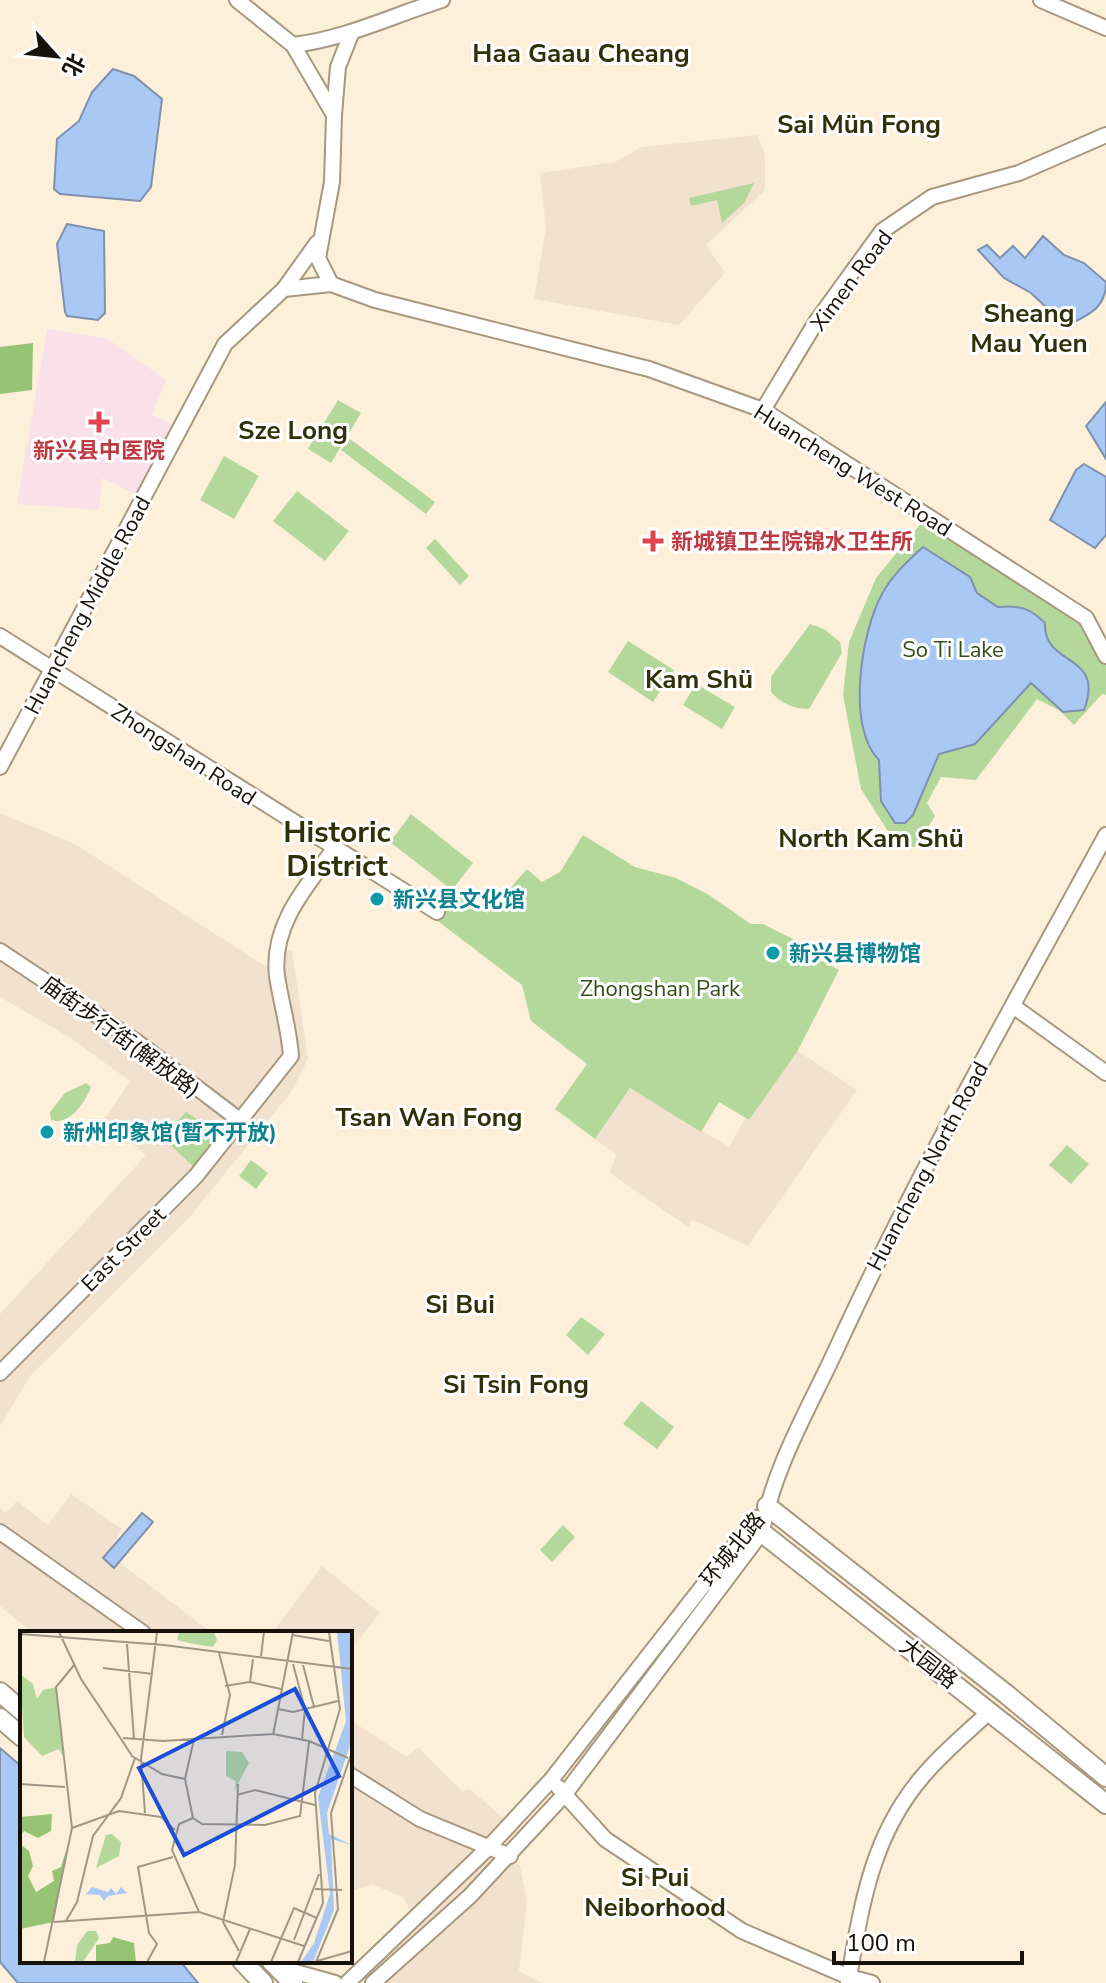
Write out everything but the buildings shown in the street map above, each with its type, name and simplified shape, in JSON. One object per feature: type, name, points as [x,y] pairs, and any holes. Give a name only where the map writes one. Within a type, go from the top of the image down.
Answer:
[{"type":"main road","name":"大园路","points":[[767,1506],[1106,1777]]},
{"type":"main road","name":"大园路","points":[[757,1528],[1106,1804]]},
{"type":"main road","points":[[0,1692],[20,1709]]},
{"type":"main road","points":[[0,1718],[20,1735]]},
{"type":"main road","points":[[244,1963],[263,1983]]},
{"type":"main road","points":[[273,1963],[293,1983]]},
{"type":"street","points":[[237,0],[293,45],[334,115]]},
{"type":"street","points":[[293,45],[331,41],[389,16],[442,0]]},
{"type":"street","points":[[1041,0],[1106,28]]},
{"type":"street","points":[[284,289],[331,284],[318,258],[319,239],[332,182],[338,67],[351,34]]},
{"type":"street","name":"Ximen Road","points":[[763,410],[816,322],[882,231],[932,197],[1019,173],[1106,135]]},
{"type":"street","name":"Huancheng Middle Road","points":[[0,767],[54,671],[225,344],[284,289],[319,239]]},
{"type":"street","name":"Huancheng West Road","points":[[331,284],[375,300],[649,369],[763,410],[1086,618],[1106,656]]},
{"type":"street","points":[[1086,618],[1106,623]]},
{"type":"street","name":"Zhongshan Road","points":[[0,636],[437,912]]},
{"type":"street","name":"Huancheng North Road","points":[[767,1506],[891,1228],[1106,835]]},
{"type":"street","name":"East Street","points":[[0,1373],[196,1176],[242,1122],[291,1056],[277,974],[277,943],[294,903],[334,849]]},
{"type":"street","name":"庙街步行街(解放路)","points":[[0,951],[137,1042],[242,1122]]},
{"type":"street","points":[[1013,1006],[1106,1073]]},
{"type":"street","name":"环城北路","points":[[377,1981],[510,1856],[565,1794],[757,1528],[767,1506]]},
{"type":"street","name":"环城北路","points":[[343,1983],[488,1848],[551,1780],[757,1528]]},
{"type":"street","points":[[0,1532],[140,1631]]},
{"type":"street","points":[[849,1980],[858,1913],[881,1842],[922,1776],[990,1711]]},
{"type":"street","points":[[352,1776],[420,1819],[510,1856]]},
{"type":"street","points":[[551,1780],[605,1839],[742,1931],[849,1980],[872,1983]]},
{"type":"street","points":[[465,1838],[493,1836],[510,1824]]},
{"type":"street","points":[[459,1875],[472,1851],[465,1838]]},
{"type":"street","points":[[273,1963],[343,1983]]},
{"type":"shaded area","points":[[757,135],[765,155],[765,190],[706,245],[725,273],[679,325],[534,299],[546,227],[540,173],[615,162],[642,147]]},
{"type":"shaded area","name":"新兴县中医院","points":[[47,329],[108,339],[166,380],[152,415],[181,428],[144,498],[102,478],[99,510],[17,504]]},
{"type":"shaded area","points":[[0,813],[75,844],[276,973],[277,952],[292,951],[308,1059],[292,1091],[188,1219],[30,1376],[0,1426],[0,1314],[146,1155],[104,1120],[130,1081],[69,1037],[0,997]]},
{"type":"shaded area","points":[[787,1044],[857,1090],[748,1246],[693,1220],[688,1227],[610,1173],[616,1154],[595,1139],[630,1088],[729,1147]]},
{"type":"shaded area","points":[[71,1494],[122,1529],[108,1554],[209,1631],[31,1631],[0,1606],[0,1508],[6,1513],[17,1501],[48,1525]]},
{"type":"shaded area","points":[[322,1566],[380,1613],[352,1648],[352,1631],[273,1631]]},
{"type":"shaded area","points":[[352,1721],[407,1757],[418,1747],[462,1791],[470,1789],[510,1824],[494,1850],[511,1856],[520,1866],[527,1901],[519,1971],[542,1983],[355,1983],[417,1923],[403,1897],[373,1885],[352,1890]]},
{"type":"green space","points":[[754,183],[744,203],[722,223],[717,200],[691,206],[689,198]]},
{"type":"green space","points":[[33,343],[32,390],[0,394],[0,347]]},
{"type":"green space","points":[[338,400],[361,413],[331,463],[308,449]]},
{"type":"green space","points":[[350,439],[435,502],[426,514],[341,450]]},
{"type":"green space","points":[[224,456],[259,476],[234,519],[200,500]]},
{"type":"green space","points":[[297,491],[349,531],[325,561],[273,521]]},
{"type":"green space","name":"So Ti Lake","points":[[928,515],[1086,618],[1106,656],[1106,695],[1102,694],[1074,725],[1060,711],[1037,699],[976,780],[941,777],[927,803],[935,816],[916,847],[898,847],[861,789],[843,695],[849,642],[876,578]]},
{"type":"green space","points":[[435,539],[469,576],[460,585],[426,548]]},
{"type":"green space","points":[[810,624],[824,629],[840,642],[842,653],[809,709],[793,707],[775,696],[771,692],[771,677]]},
{"type":"green space","points":[[628,641],[674,670],[653,702],[608,672]]},
{"type":"green space","points":[[696,684],[735,707],[722,729],[683,705]]},
{"type":"green space","points":[[411,814],[473,863],[452,890],[390,842]]},
{"type":"green space","name":"Zhongshan Park","points":[[583,835],[635,867],[676,878],[709,895],[751,924],[763,924],[805,945],[814,957],[839,970],[797,1052],[749,1120],[719,1102],[701,1132],[630,1088],[595,1139],[555,1109],[587,1064],[531,1021],[522,985],[435,919],[457,890],[488,913],[527,869],[542,882],[560,872]]},
{"type":"green space","points":[[86,1083],[91,1087],[76,1112],[64,1120],[51,1120],[50,1112],[65,1093]]},
{"type":"green space","points":[[186,1112],[216,1132],[229,1113],[242,1122],[199,1172],[162,1137]]},
{"type":"green space","points":[[1067,1145],[1089,1164],[1071,1184],[1049,1165]]},
{"type":"green space","points":[[251,1160],[268,1173],[256,1189],[239,1176]]},
{"type":"green space","points":[[581,1317],[605,1334],[588,1355],[566,1335]]},
{"type":"green space","points":[[641,1401],[674,1427],[657,1449],[623,1424]]},
{"type":"green space","points":[[563,1525],[575,1537],[552,1562],[540,1550]]},
{"type":"water","points":[[113,69],[134,76],[162,99],[151,187],[140,201],[60,194],[54,189],[57,139],[79,121],[92,92]]},
{"type":"water","points":[[67,224],[104,231],[105,313],[98,320],[67,316],[65,312],[57,244]]},
{"type":"water","points":[[1043,236],[1064,255],[1084,263],[1106,282],[1099,305],[1066,326],[1031,293],[1004,278],[978,250],[987,245],[1000,258],[1013,246],[1025,258]]},
{"type":"water","points":[[1106,402],[1106,459],[1086,426]]},
{"type":"water","points":[[1084,464],[1106,477],[1106,535],[1095,548],[1050,520],[1076,470]]},
{"type":"water","name":"So Ti Lake","points":[[923,547],[970,577],[977,593],[998,607],[1024,609],[1040,618],[1045,623],[1047,637],[1053,647],[1081,669],[1087,678],[1089,691],[1084,710],[1063,712],[1031,683],[975,744],[939,754],[913,815],[905,823],[895,823],[881,801],[879,760],[869,745],[863,726],[860,679],[868,631],[882,594],[895,575]]},
{"type":"water","points":[[142,1513],[153,1522],[114,1568],[103,1558]]},
{"type":"water","points":[[0,1748],[20,1765],[20,1963],[182,1963],[198,1983],[18,1983],[0,1962]]},
{"type":"place","name":"新兴县中医院","points":[[99,422]]},
{"type":"place","name":"新城镇卫生院锦水卫生所","points":[[653,541]]},
{"type":"place","name":"新兴县文化馆","points":[[377,899]]},
{"type":"place","name":"新兴县博物馆","points":[[773,953]]},
{"type":"place","name":"新州印象馆(暂不开放)","points":[[47,1132]]},
{"type":"district","name":"Haa Gaau Cheang","points":[[581,53]]},
{"type":"district","name":"Sai Mün Fong","points":[[859,124]]},
{"type":"district","name":"Sheang Mau Yuen","points":[[1029,328]]},
{"type":"district","name":"Sze Long","points":[[293,430]]},
{"type":"district","name":"Kam Shü","points":[[699,679]]},
{"type":"district","name":"North Kam Shü","points":[[871,838]]},
{"type":"district","name":"Historic District","points":[[337,849]]},
{"type":"district","name":"Tsan Wan Fong","points":[[429,1117]]},
{"type":"district","name":"Si Bui","points":[[460,1304]]},
{"type":"district","name":"Si Tsin Fong","points":[[516,1384]]},
{"type":"district","name":"Si Pui Neiborhood","points":[[655,1892]]}]
